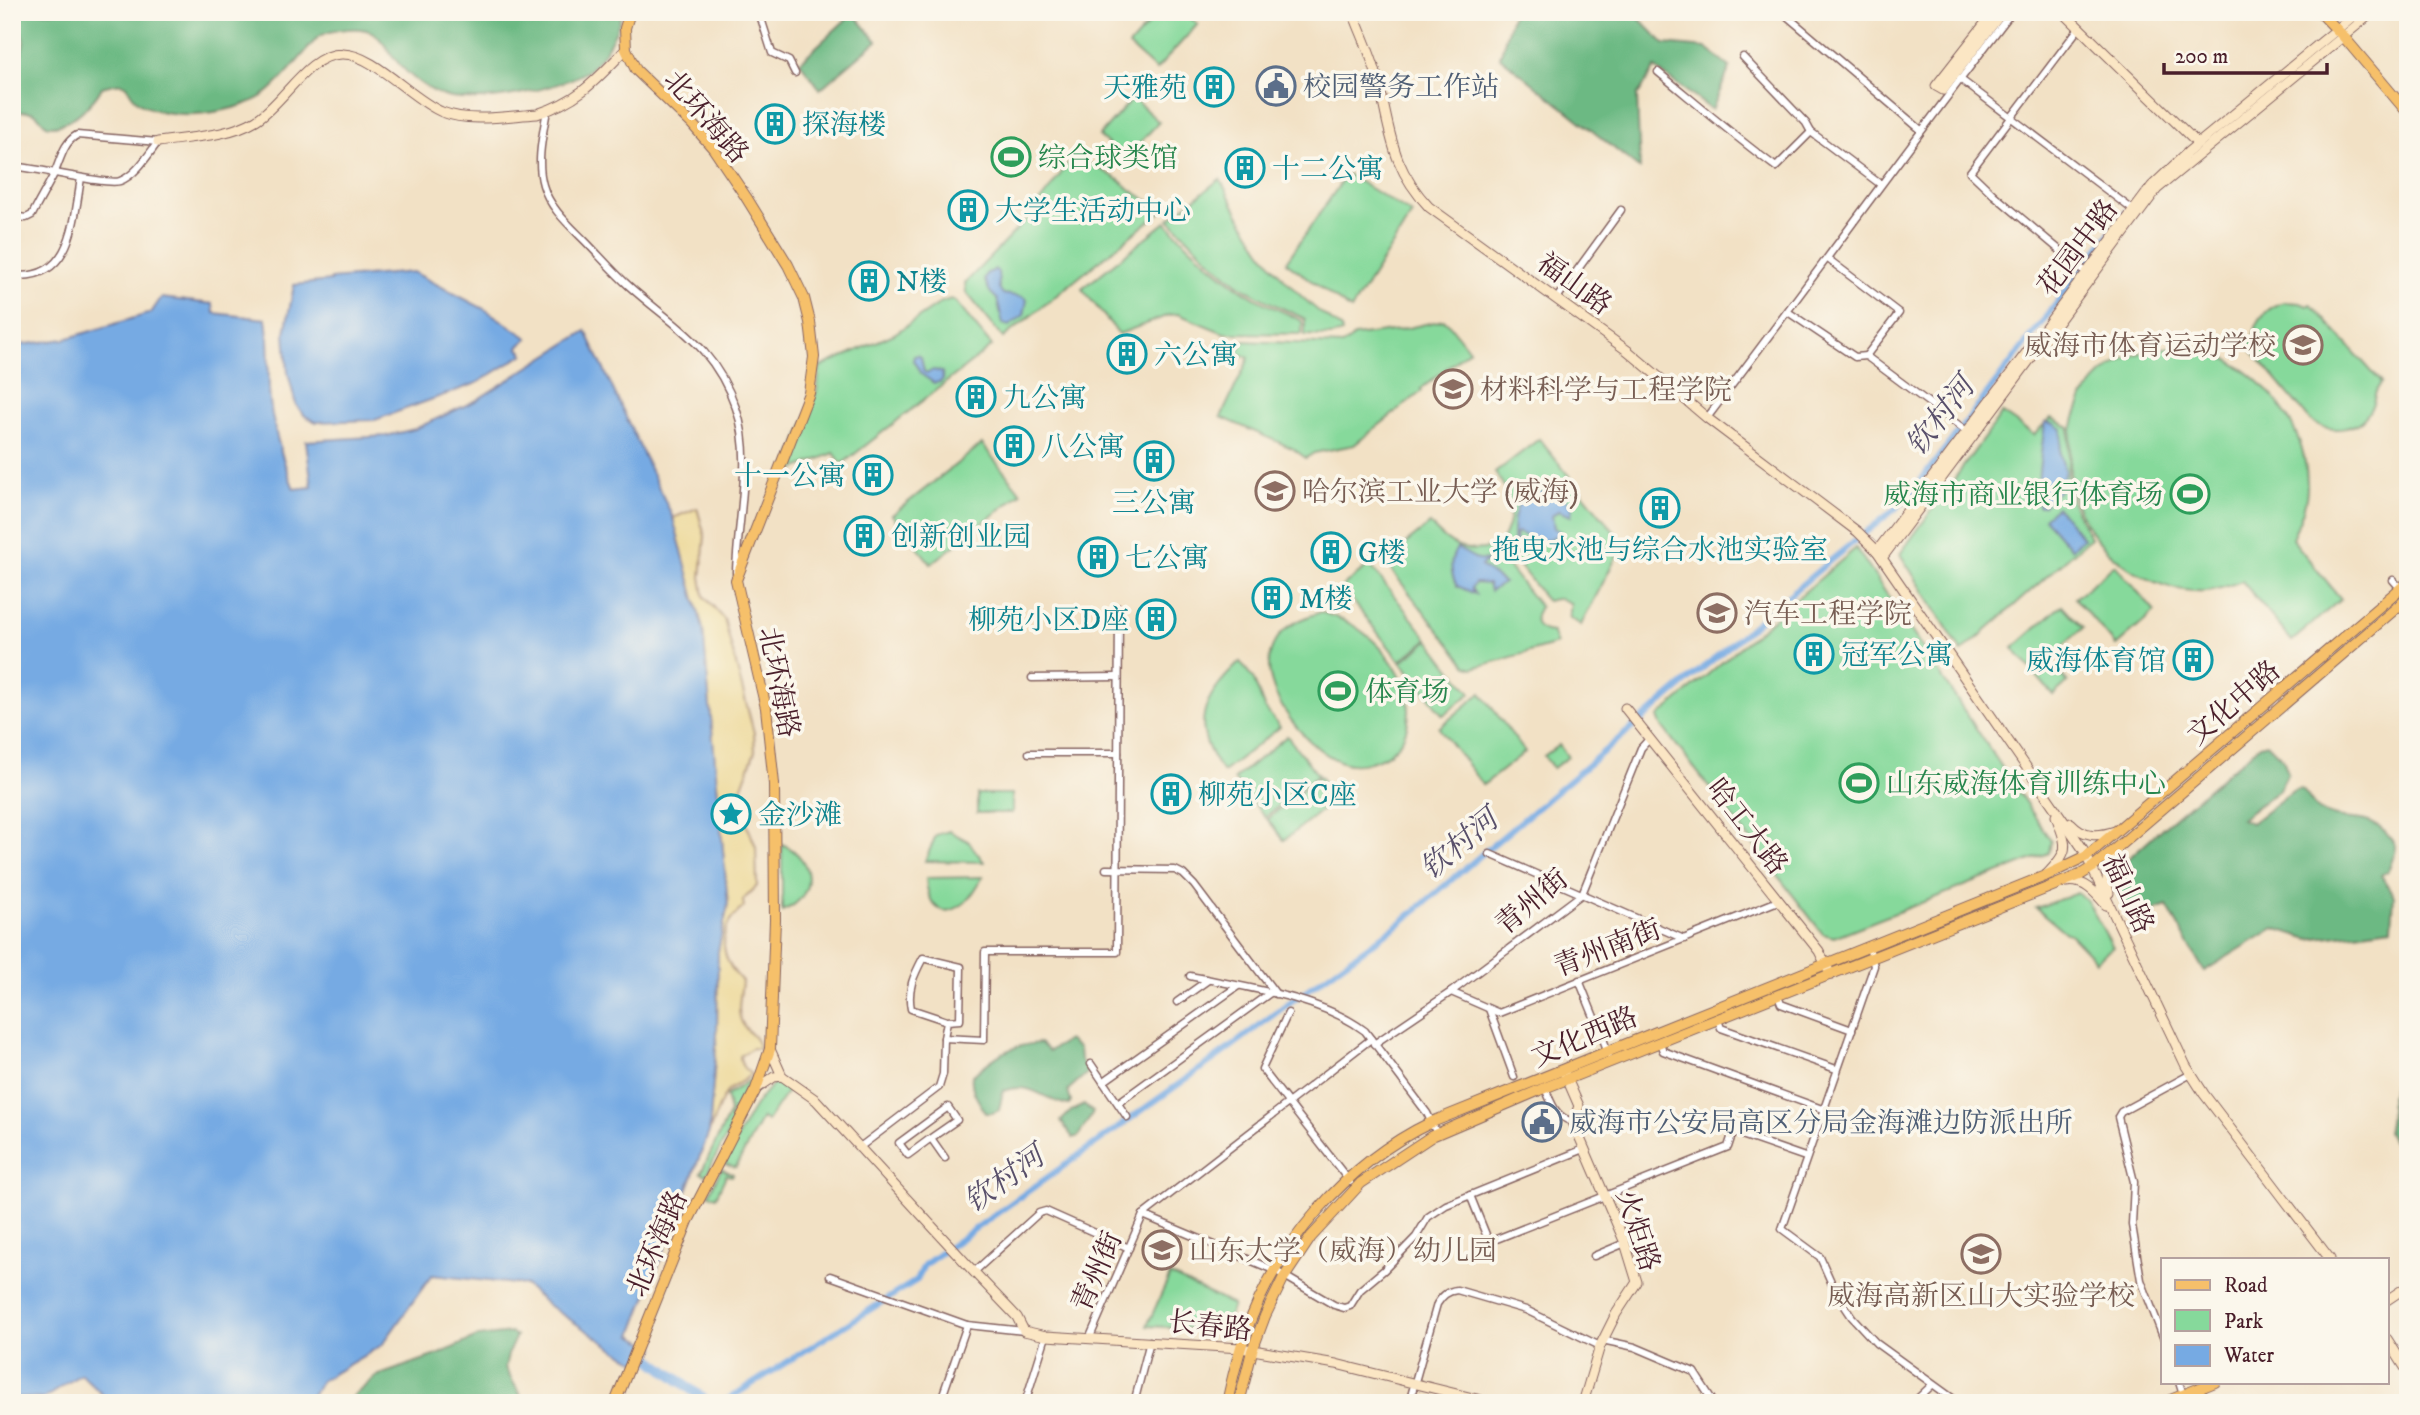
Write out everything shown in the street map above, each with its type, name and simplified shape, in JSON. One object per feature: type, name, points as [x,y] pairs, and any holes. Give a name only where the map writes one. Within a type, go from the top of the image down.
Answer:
[{"type":"main road","points":[[158,142],[234,130],[256,120],[277,103],[313,64],[328,54],[346,53],[363,60],[441,112],[464,118],[537,114],[569,101],[592,85],[626,48],[625,28],[630,12]]},
{"type":"main road","name":"福山路","points":[[1350,12],[1356,20],[1377,76],[1392,148],[1413,190],[1430,207],[1628,351],[1707,418],[1862,536],[1879,555],[2087,856],[2191,1074],[2329,1258]]},
{"type":"main road","points":[[1994,12],[1936,86],[1943,90],[2002,12]]},
{"type":"main road","points":[[2063,12],[2198,144]]},
{"type":"main road","points":[[2320,12],[2408,113]]},
{"type":"main road","name":"花园中路","points":[[1879,555],[1966,431],[2084,271],[2151,186],[2198,144],[2340,33],[2358,12]]},
{"type":"main road","points":[[1879,555],[2157,189],[2340,33],[2373,12]]},
{"type":"main road","name":"北环海路","points":[[615,1403],[688,1221],[756,1088],[770,1049],[775,908],[774,784],[766,708],[736,580],[809,393],[814,357],[804,298],[788,265],[746,197],[706,140],[636,70],[626,48]]},
{"type":"main road","name":"文化中路","points":[[2087,856],[2404,585]]},
{"type":"main road","name":"文化中路","points":[[2093,867],[2408,597]]},
{"type":"main road","name":"哈工大路","points":[[1625,708],[1826,963],[1831,975]]},
{"type":"main road","points":[[2053,804],[2077,830],[2089,835],[2116,831]]},
{"type":"main road","points":[[2045,876],[2062,859],[2066,845],[2053,804]]},
{"type":"main road","points":[[2112,912],[2106,880],[2110,861],[2120,845]]},
{"type":"main road","name":"文化西路","points":[[1565,1074],[1612,1062],[1831,975],[1870,953],[2087,856]]},
{"type":"main road","name":"文化西路","points":[[1227,1403],[1254,1311],[1311,1237],[1356,1189],[1401,1156],[1437,1134],[1565,1074],[1607,1051],[1826,963],[1870,953],[2051,887],[2093,867]]},
{"type":"main road","points":[[2051,887],[2071,881],[2090,887],[2112,912]]},
{"type":"main road","points":[[770,1049],[782,1076],[817,1100],[1017,1317],[1024,1331]]},
{"type":"main road","name":"火炬路","points":[[1565,1074],[1579,1106],[1573,1122],[1625,1243],[1637,1282],[1601,1343],[1583,1403]]},
{"type":"main road","points":[[756,1088],[774,1077],[782,1076]]},
{"type":"main road","name":"文化西路","points":[[1239,1403],[1252,1351],[1281,1273],[1306,1226],[1326,1200],[1347,1179],[1395,1143],[1432,1122],[1538,1087]]},
{"type":"main road","points":[[2388,1299],[2408,1286]]},
{"type":"main road","name":"长春路","points":[[1024,1331],[1046,1336],[1241,1348],[1336,1364],[1493,1403]]},
{"type":"main road","points":[[2388,1341],[2408,1372]]},
{"type":"main road","points":[[2163,1403],[2209,1384]]},
{"type":"street","points":[[760,12],[772,53],[789,61],[794,74]]},
{"type":"street","points":[[1787,12],[1788,17],[1921,130]]},
{"type":"street","points":[[1707,418],[1828,259],[1880,184],[2012,12]]},
{"type":"street","points":[[2079,28],[1970,172],[2084,271]]},
{"type":"street","points":[[1743,57],[1806,123],[1811,132],[1880,184]]},
{"type":"street","points":[[1658,72],[1730,134],[1776,167],[1811,132]]},
{"type":"street","points":[[1960,79],[2133,210]]},
{"type":"street","points":[[547,110],[540,155],[543,185],[556,211],[628,285],[686,332],[707,353],[737,409],[744,459],[736,580]]},
{"type":"street","points":[[12,216],[26,218],[32,215],[55,172],[63,150],[70,139],[77,135],[158,142]]},
{"type":"street","points":[[12,166],[115,183],[137,168],[158,142]]},
{"type":"street","points":[[12,275],[36,275],[51,266],[63,254],[72,233],[81,178]]},
{"type":"street","points":[[1557,298],[1621,210]]},
{"type":"street","points":[[1828,259],[1899,313],[1866,356]]},
{"type":"street","points":[[1788,312],[1855,356],[1866,356],[1966,431]]},
{"type":"street","points":[[2393,580],[2404,585],[2408,597]]},
{"type":"street","points":[[944,1038],[985,1040],[985,952],[1117,952],[1119,608]]},
{"type":"street","points":[[1032,678],[1118,677]]},
{"type":"street","name":"青州街","points":[[1090,1337],[1143,1215],[1288,1103],[1373,1042],[1451,992],[1582,894],[1641,748],[1650,738]]},
{"type":"street","points":[[1029,753],[1118,752]]},
{"type":"street","points":[[1490,854],[1684,940]]},
{"type":"street","points":[[1106,869],[1165,868],[1183,874],[1273,993]]},
{"type":"street","name":"青州南街","points":[[1489,1009],[1499,1013],[1778,901]]},
{"type":"street","points":[[1870,953],[1874,966],[1782,1229],[1820,1257],[1836,1293],[1876,1343],[1959,1403]]},
{"type":"street","points":[[923,958],[961,967],[960,1020],[947,1021],[911,1009],[908,996],[914,974],[923,958]]},
{"type":"street","points":[[1190,976],[1290,997],[1352,1021],[1365,1031],[1432,1122],[1437,1134]]},
{"type":"street","points":[[1177,1002],[1208,980]]},
{"type":"street","points":[[1579,980],[1612,1062]]},
{"type":"street","points":[[1103,1082],[1238,986]]},
{"type":"street","points":[[1451,992],[1489,1009],[1514,1077]]},
{"type":"street","points":[[1118,1102],[1273,993]]},
{"type":"street","points":[[1778,996],[1781,1004],[1852,1030]]},
{"type":"street","points":[[1288,1013],[1262,1069],[1356,1189]]},
{"type":"street","points":[[1718,1020],[1721,1028],[1836,1069]]},
{"type":"street","points":[[860,1147],[939,1087],[943,1074],[947,1021]]},
{"type":"street","points":[[1660,1043],[1663,1051],[1822,1109]]},
{"type":"street","points":[[1090,1064],[1128,1117]]},
{"type":"street","points":[[1529,1071],[1556,1113],[1573,1122]]},
{"type":"street","points":[[2161,1332],[2141,1280],[2132,1225],[2134,1182],[2118,1117],[2121,1112],[2191,1074]]},
{"type":"street","points":[[948,1107],[957,1120],[931,1138],[908,1155],[899,1143],[948,1107]]},
{"type":"street","points":[[1470,1195],[1489,1242],[1728,1147],[1733,1132],[1805,1157]]},
{"type":"street","points":[[931,1138],[945,1158]]},
{"type":"street","points":[[1143,1215],[1281,1273],[1334,1305],[1344,1308],[1350,1306],[1360,1290],[1416,1237],[1428,1217],[1446,1205],[1584,1149]]},
{"type":"street","points":[[974,1272],[1039,1213],[1046,1211],[1129,1248]]},
{"type":"street","points":[[1594,1256],[1625,1243]]},
{"type":"street","points":[[830,1276],[967,1325],[1024,1331]]},
{"type":"street","points":[[1409,1403],[1437,1304],[1442,1296],[1457,1290],[1526,1310],[1601,1343],[1636,1347],[1694,1372],[1714,1403]]},
{"type":"street","points":[[940,1403],[967,1325]]},
{"type":"street","points":[[1025,1403],[1046,1336]]},
{"type":"street","points":[[1134,1403],[1150,1341]]},
{"type":"street","points":[[2180,1384],[2183,1395]]},
{"type":"street","points":[[1913,1403],[1932,1385]]},
{"type":"green space","points":[[12,12],[622,12],[610,42],[591,68],[561,83],[518,94],[474,99],[441,95],[408,73],[375,34],[346,29],[318,37],[268,92],[241,106],[205,113],[168,113],[140,103],[127,86],[120,83],[102,87],[94,99],[74,118],[51,126],[32,112],[12,113],[12,74],[20,60],[24,41],[18,25],[12,23]]},
{"type":"green space","points":[[1159,12],[1184,12],[1198,24],[1156,70],[1129,46]]},
{"type":"green space","points":[[1513,12],[1633,12],[1664,44],[1706,48],[1730,67],[1712,110],[1655,68],[1637,96],[1640,169],[1500,57]]},
{"type":"green space","points":[[853,13],[877,41],[820,89],[800,62]]},
{"type":"green space","points":[[1133,98],[1159,122],[1125,159],[1099,136]]},
{"type":"green space","points":[[1075,154],[1163,210],[1003,338],[966,292],[965,283],[1023,223]]},
{"type":"green space","points":[[1347,174],[1412,214],[1351,310],[1286,262]]},
{"type":"green space","points":[[1220,179],[1270,262],[1300,295],[1341,328],[1342,333],[1331,336],[1305,335],[1305,319],[1233,280],[1169,219]]},
{"type":"green space","points":[[1166,222],[1195,252],[1242,290],[1302,321],[1302,334],[1224,333],[1178,314],[1119,334],[1082,289]]},
{"type":"green space","points":[[951,299],[992,346],[842,464],[834,453],[785,473],[817,391],[820,367],[894,334],[942,302]]},
{"type":"green space","points":[[2284,302],[2308,306],[2311,304],[2382,383],[2371,408],[2359,422],[2336,429],[2311,421],[2248,346],[2262,317]]},
{"type":"green space","points":[[1443,320],[1469,350],[1354,445],[1314,453],[1306,458],[1292,448],[1221,417],[1249,358],[1237,353],[1243,341],[1342,345],[1355,336]]},
{"type":"green space","name":"威海市商业银行体育场","points":[[2179,347],[2211,352],[2248,373],[2278,404],[2299,441],[2305,462],[2307,490],[2292,539],[2341,599],[2292,641],[2242,581],[2206,591],[2185,590],[2165,586],[2128,567],[2097,539],[2076,504],[2070,478],[2070,451],[2079,407],[2088,390],[2101,375],[2117,363],[2156,349]]},
{"type":"green space","points":[[2002,413],[2034,435],[2051,418],[2070,427],[2067,482],[2072,503],[2090,538],[1962,652],[1900,554]]},
{"type":"green space","points":[[1539,439],[1621,540],[1621,548],[1581,625],[1569,617],[1571,604],[1559,599],[1547,601],[1501,542],[1506,533],[1510,506],[1506,490],[1495,473]]},
{"type":"green space","points":[[982,444],[1021,493],[931,564],[892,515]]},
{"type":"green space","points":[[1430,524],[1458,547],[1474,550],[1493,547],[1540,607],[1536,617],[1537,624],[1542,630],[1552,632],[1557,644],[1473,668],[1467,666],[1384,561]]},
{"type":"green space","name":"山东威海体育训练中心","points":[[1856,548],[2051,841],[2049,853],[1834,937],[1823,934],[1661,725],[1658,717]]},
{"type":"green space","points":[[1370,565],[1428,639],[1400,661],[1342,587]]},
{"type":"green space","points":[[2115,565],[2155,612],[2116,646],[2075,598]]},
{"type":"green space","points":[[2062,605],[2083,628],[2048,659],[2068,682],[2053,695],[2013,648]]},
{"type":"green space","points":[[1321,612],[1351,624],[1371,639],[1391,661],[1405,687],[1409,716],[1405,734],[1390,752],[1373,761],[1347,763],[1327,755],[1297,728],[1275,692],[1270,673],[1270,655],[1277,639],[1291,625]]},
{"type":"green space","points":[[1429,640],[1454,673],[1427,694],[1401,662]]},
{"type":"green space","points":[[1240,662],[1253,678],[1264,707],[1280,727],[1223,772],[1206,741],[1204,714],[1216,688]]},
{"type":"green space","points":[[1456,674],[1471,693],[1443,715],[1428,696]]},
{"type":"green space","points":[[1481,693],[1525,752],[1483,785],[1439,728]]},
{"type":"green space","points":[[1287,736],[1318,775],[1265,817],[1234,779]]},
{"type":"green space","points":[[2267,743],[2283,759],[2288,773],[2279,790],[2241,819],[2251,823],[2294,790],[2301,789],[2316,808],[2329,815],[2377,826],[2395,845],[2388,871],[2381,875],[2394,896],[2392,928],[2309,939],[2274,928],[2204,971],[2167,906],[2134,918],[2121,898],[2114,875],[2135,852],[2181,812],[2260,745]]},
{"type":"green space","points":[[1559,745],[1568,757],[1553,768],[1544,756]]},
{"type":"green space","points":[[1320,777],[1337,798],[1284,840],[1267,819]]},
{"type":"green space","points":[[977,794],[1012,794],[1012,813],[977,813]]},
{"type":"green space","points":[[949,831],[968,841],[984,862],[925,861],[936,835]]},
{"type":"green space","points":[[782,844],[801,859],[808,878],[802,897],[782,911]]},
{"type":"green space","points":[[983,877],[963,904],[947,911],[932,901],[926,878]]},
{"type":"green space","points":[[2077,893],[2086,899],[2113,947],[2096,961],[2070,934],[2036,908]]},
{"type":"green space","points":[[1068,1040],[1079,1049],[1080,1059],[1087,1070],[1068,1090],[1071,1102],[1069,1105],[1030,1090],[1013,1088],[1003,1091],[999,1110],[986,1113],[974,1091],[972,1076],[995,1057],[1011,1049],[1040,1043],[1049,1051]]},
{"type":"green space","points":[[756,1078],[748,1090],[745,1088],[730,1118],[734,1122],[706,1175],[701,1173],[730,1112],[726,1096]]},
{"type":"green space","points":[[778,1081],[791,1086],[767,1121],[762,1118],[736,1167],[724,1164],[754,1107]]},
{"type":"green space","points":[[2408,1083],[2408,1158],[2387,1132],[2394,1084]]},
{"type":"green space","points":[[1084,1105],[1093,1112],[1079,1136],[1073,1138],[1061,1121],[1071,1111]]},
{"type":"green space","points":[[721,1169],[733,1174],[726,1175],[716,1197],[709,1194]]},
{"type":"green space","points":[[1170,1275],[1233,1305],[1223,1330],[1147,1326]]},
{"type":"green space","points":[[511,1333],[516,1336],[505,1368],[525,1403],[350,1403],[351,1398],[377,1376],[477,1337]]},
{"type":"sand","name":"金沙滩","points":[[697,508],[705,536],[701,577],[704,596],[724,619],[754,733],[755,751],[741,789],[739,805],[756,847],[757,886],[743,900],[744,907],[729,924],[724,943],[729,963],[742,981],[739,1005],[741,1021],[760,1049],[752,1048],[740,1056],[743,1066],[751,1074],[726,1094],[709,1132],[717,1035],[718,951],[728,905],[703,629],[673,518]]},
{"type":"water","points":[[995,270],[998,272],[999,288],[1003,294],[1027,300],[1024,315],[1009,326],[1003,324],[997,299],[984,279],[987,273]]},
{"type":"water","points":[[413,272],[486,310],[528,338],[518,347],[524,354],[477,383],[375,420],[316,422],[305,416],[296,405],[288,373],[285,333],[294,285]]},
{"type":"water","points":[[161,298],[213,304],[214,313],[266,319],[269,389],[274,427],[294,489],[312,487],[306,441],[386,436],[415,429],[475,401],[586,331],[673,518],[703,629],[728,905],[718,951],[717,1035],[709,1132],[632,1335],[656,1348],[643,1365],[548,1305],[525,1285],[432,1275],[382,1345],[321,1381],[307,1403],[111,1403],[81,1374],[43,1399],[12,1397],[12,346],[65,339],[151,313]]},
{"type":"water","points":[[914,356],[921,357],[924,372],[942,372],[943,379],[940,382],[934,383],[921,374],[913,360]]},
{"type":"water","points":[[2045,422],[2062,429],[2060,454],[2065,471],[2058,492],[2043,506],[2039,506],[2039,474]]},
{"type":"water","points":[[1552,491],[1562,495],[1572,507],[1571,516],[1558,511],[1552,516],[1554,528],[1562,533],[1543,542],[1517,532],[1514,556],[1514,520],[1520,502],[1535,492]]},
{"type":"water","points":[[2057,507],[2083,538],[2071,549],[2044,518]]},
{"type":"water","points":[[1457,548],[1478,560],[1504,562],[1484,563],[1481,566],[1504,583],[1490,591],[1488,584],[1475,583],[1471,588],[1475,594],[1457,586],[1451,567]]},
{"type":"waterway","name":"钦村河","points":[[722,1403],[917,1280],[924,1265],[1398,925],[1831,560],[1905,501],[2128,210]]},
{"type":"waterway","points":[[648,1357],[709,1403]]},
{"type":"place","name":"校园警务工作站","points":[[1276,86]]},
{"type":"place","name":"天雅苑","points":[[1214,87]]},
{"type":"place","name":"探海楼","points":[[775,124]]},
{"type":"place","name":"综合球类馆","points":[[1011,157]]},
{"type":"place","name":"十二公寓","points":[[1245,168]]},
{"type":"place","name":"大学生活动中心","points":[[968,210]]},
{"type":"place","name":"N楼","points":[[869,281]]},
{"type":"place","name":"威海市体育运动学校","points":[[2303,345]]},
{"type":"place","name":"六公寓","points":[[1127,354]]},
{"type":"place","name":"材料科学与工程学院","points":[[1453,389]]},
{"type":"place","name":"九公寓","points":[[976,397]]},
{"type":"place","name":"八公寓","points":[[1014,446]]},
{"type":"place","name":"三公寓","points":[[1154,461]]},
{"type":"place","name":"十一公寓","points":[[873,475]]},
{"type":"place","name":"哈尔滨工业大学 (威海)","points":[[1275,491]]},
{"type":"place","name":"威海市商业银行体育场","points":[[2190,494]]},
{"type":"place","name":"拖曳水池与综合水池实验室","points":[[1660,508]]},
{"type":"place","name":"创新创业园","points":[[864,536]]},
{"type":"place","name":"G楼","points":[[1331,552]]},
{"type":"place","name":"七公寓","points":[[1098,557]]},
{"type":"place","name":"M楼","points":[[1272,598]]},
{"type":"place","name":"汽车工程学院","points":[[1717,613]]},
{"type":"place","name":"柳苑小区D座","points":[[1156,619]]},
{"type":"place","name":"冠军公寓","points":[[1814,654]]},
{"type":"place","name":"威海体育馆","points":[[2193,660]]},
{"type":"place","name":"体育场","points":[[1338,691]]},
{"type":"place","name":"山东威海体育训练中心","points":[[1859,783]]},
{"type":"place","name":"柳苑小区C座","points":[[1171,794]]},
{"type":"place","name":"金沙滩","points":[[731,814]]},
{"type":"place","name":"威海市公安局高区分局金海滩边防派出所","points":[[1542,1122]]},
{"type":"place","name":"山东大学（威海）幼儿园","points":[[1162,1250]]},
{"type":"place","name":"威海高新区山大实验学校","points":[[1981,1254]]}]
